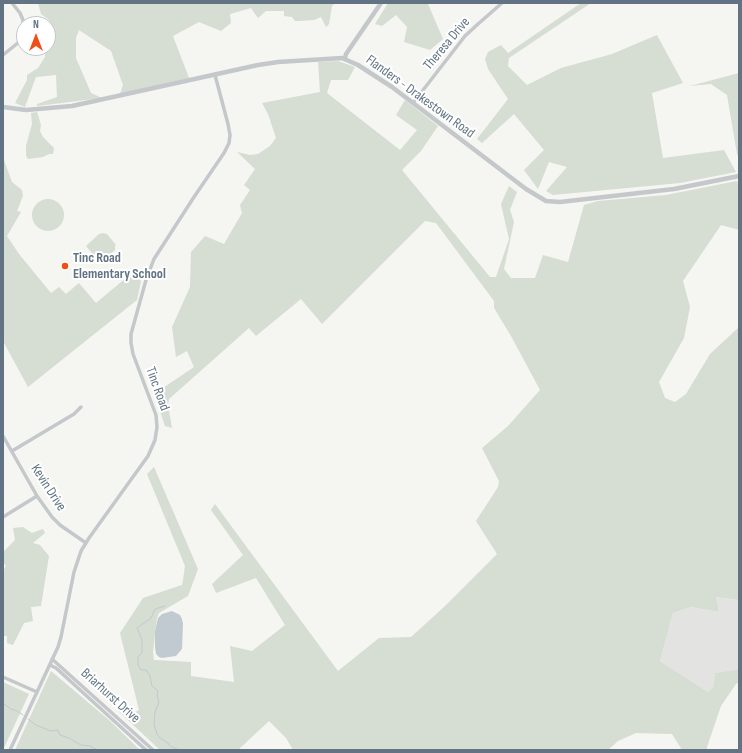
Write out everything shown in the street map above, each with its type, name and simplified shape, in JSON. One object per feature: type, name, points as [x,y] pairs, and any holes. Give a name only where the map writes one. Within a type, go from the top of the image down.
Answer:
[{"type":"street","points":[[3,55],[19,42],[23,34],[24,23],[22,17],[12,3]]},
{"type":"street","points":[[345,58],[346,54],[381,3]]},
{"type":"street","name":"Theresa Drive","points":[[413,103],[466,36],[483,18],[502,3]]},
{"type":"street","name":"Flanders - Drakestown Road","points":[[3,106],[26,110],[72,106],[242,68],[278,62],[345,58],[375,76],[413,103],[526,189],[548,201],[560,202],[674,189],[739,176]]},
{"type":"street","name":"Tinc Road","points":[[10,750],[50,665],[61,637],[75,568],[86,543],[148,456],[155,440],[157,427],[156,415],[133,354],[131,334],[145,284],[153,262],[177,222],[224,153],[229,143],[229,128],[215,75]]},
{"type":"street","points":[[12,451],[74,414],[81,407]]},
{"type":"street","name":"Kevin Drive","points":[[3,436],[52,517],[60,525],[86,543]]},
{"type":"street","points":[[3,517],[38,496]]},
{"type":"street","name":"Briarhurst Drive","points":[[52,660],[153,750]]},
{"type":"street","name":"Briarhurst Drive","points":[[50,665],[56,668],[146,750]]},
{"type":"street","points":[[3,677],[37,692]]},
{"type":"shaded area","points":[[38,3],[335,3],[332,6],[329,24],[326,27],[321,17],[314,20],[295,21],[292,17],[284,16],[284,11],[266,11],[258,18],[251,8],[230,14],[231,23],[221,31],[199,22],[173,36],[189,78],[120,94],[123,85],[111,51],[79,30],[76,38],[76,58],[91,93],[102,98],[37,106],[37,104],[57,97],[56,75],[36,77],[25,107],[15,103],[27,80],[27,75],[38,68],[45,56],[56,56],[56,16],[44,16],[41,14]]},
{"type":"shaded area","points":[[388,3],[429,3],[428,4],[443,39],[430,50],[404,42],[407,27],[396,15],[382,26],[375,24]]},
{"type":"shaded area","points":[[581,3],[591,3],[509,58],[508,66],[527,85],[561,68],[612,54],[657,35],[683,83],[652,93],[663,158],[724,150],[736,172],[680,183],[553,195],[546,191],[567,167],[549,162],[538,189],[524,170],[544,150],[514,114],[482,143],[477,139],[508,99],[488,69],[485,59],[488,52],[501,45],[508,53]]},
{"type":"shaded area","points":[[338,61],[355,67],[348,80],[331,80],[327,93],[400,150],[417,130],[396,115],[405,100],[438,126],[421,151],[402,170],[490,277],[496,277],[509,239],[501,204],[509,186],[517,192],[510,210],[514,222],[504,269],[511,278],[535,278],[543,255],[568,262],[584,205],[598,201],[666,195],[737,181],[739,187],[739,230],[721,225],[683,281],[690,307],[684,338],[659,382],[665,398],[675,402],[686,394],[710,354],[739,327],[739,600],[716,597],[719,612],[691,607],[673,613],[660,661],[708,692],[713,688],[715,673],[739,669],[739,682],[721,706],[707,750],[682,750],[672,734],[636,733],[618,741],[608,750],[293,750],[286,738],[269,721],[238,750],[160,750],[117,710],[130,715],[139,710],[120,633],[143,598],[182,585],[183,580],[185,566],[147,474],[154,467],[198,569],[188,596],[159,613],[157,618],[153,652],[154,660],[191,662],[191,676],[234,682],[230,646],[252,651],[285,625],[256,578],[216,593],[212,584],[243,555],[211,510],[215,504],[338,671],[379,638],[411,637],[444,607],[497,554],[476,521],[498,487],[499,481],[482,448],[508,426],[540,390],[494,308],[494,301],[436,223],[425,221],[322,324],[301,299],[256,336],[249,328],[169,399],[168,405],[172,428],[165,426],[154,394],[194,367],[187,351],[176,357],[172,327],[190,287],[191,252],[205,236],[224,244],[242,213],[240,205],[250,190],[244,185],[255,169],[237,152],[250,155],[258,154],[270,146],[276,138],[268,114],[262,103],[320,92],[318,62]]},
{"type":"shaded area","points":[[739,73],[739,159],[727,95],[711,84],[690,86]]},
{"type":"shaded area","points":[[37,112],[41,125],[40,131],[43,137],[54,148],[53,154],[28,159],[26,156],[26,146],[32,124],[31,113]]},
{"type":"shaded area","points":[[3,157],[12,182],[22,190],[23,196],[17,211],[21,212],[7,236],[19,254],[51,293],[59,287],[66,294],[79,283],[96,303],[133,272],[141,281],[137,300],[28,387],[3,341]]},
{"type":"shaded area","points":[[45,199],[51,199],[60,203],[64,215],[60,227],[51,231],[45,231],[36,227],[32,218],[32,212],[36,203]]},
{"type":"shaded area","points":[[99,234],[107,234],[116,245],[115,250],[100,263],[86,246]]},
{"type":"shaded area","points":[[23,527],[32,533],[43,529],[45,533],[33,543],[40,545],[49,556],[41,606],[31,607],[33,621],[24,623],[13,645],[7,643],[7,636],[3,636],[3,571],[6,566],[3,562],[3,552],[15,540],[13,528]]},
{"type":"shaded area","points":[[716,597],[739,600],[739,669],[715,673],[713,689],[708,692],[660,661],[673,613],[691,607],[719,612]]},
{"type":"shaded area","points":[[172,611],[180,615],[182,619],[182,649],[176,656],[162,658],[156,654],[155,632],[158,618],[162,614]]},
{"type":"shaded area","points":[[51,671],[109,720],[140,750],[15,750]]},
{"type":"shaded area","points":[[3,682],[29,694],[3,750]]},
{"type":"waterway","points":[[165,606],[155,609],[151,618],[137,628],[142,640],[142,653],[138,657],[138,665],[141,670],[146,670],[150,676],[152,686],[158,691],[157,695],[159,702],[155,712],[154,725],[158,736],[170,746],[179,750]]},
{"type":"waterway","points":[[3,703],[23,715]]},
{"type":"waterway","points":[[28,719],[36,725],[51,731],[58,730],[60,735],[81,745],[90,746],[97,750]]},
{"type":"place","name":"Tinc Road Elementary School","points":[[65,266]]}]
